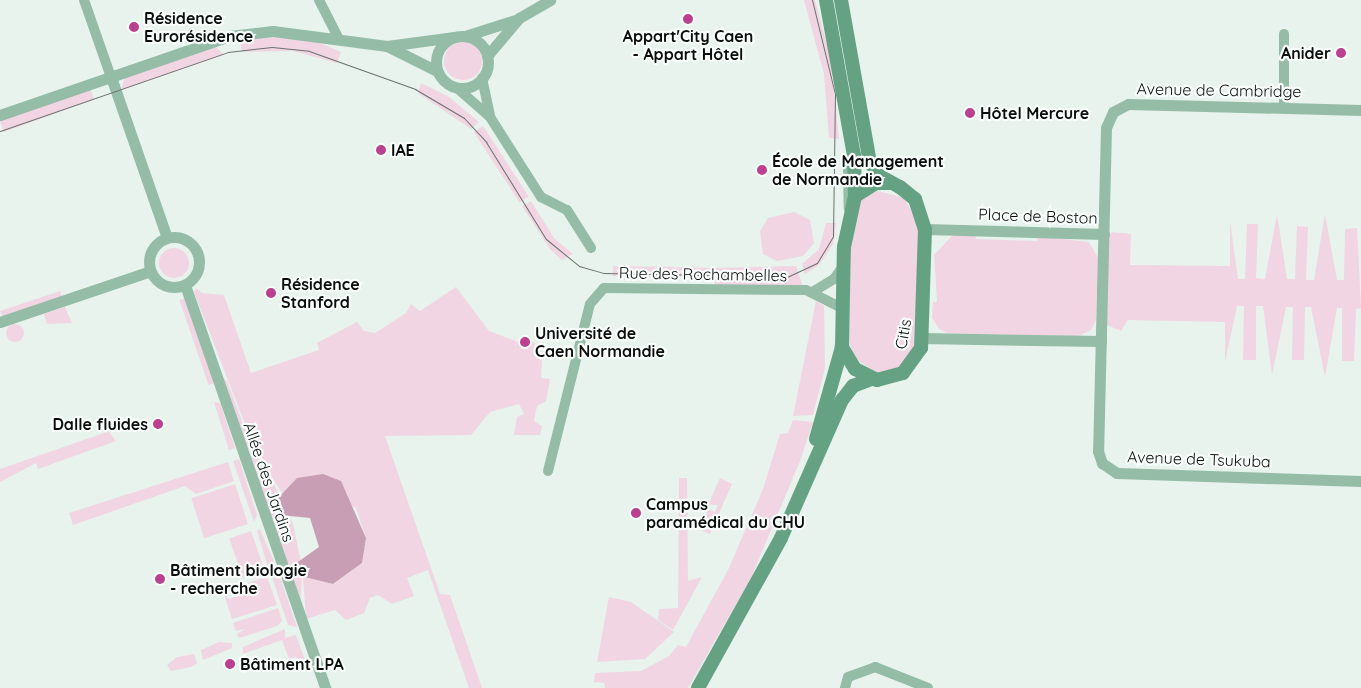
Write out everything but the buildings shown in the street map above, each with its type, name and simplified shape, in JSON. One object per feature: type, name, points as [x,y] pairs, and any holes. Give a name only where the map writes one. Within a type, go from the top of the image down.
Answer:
[{"type":"main road","points":[[805,481],[842,347],[843,266],[852,202],[850,131],[826,0]]},
{"type":"main road","name":"Citis","points":[[841,0],[868,155],[878,175],[914,200],[925,229],[922,338],[916,360],[903,374],[871,379]]},
{"type":"main road","points":[[852,202],[876,183],[890,183]]},
{"type":"main road","points":[[698,688],[780,538],[844,395],[871,379],[848,362],[842,347]]},
{"type":"street","points":[[320,0],[339,39]]},
{"type":"street","points":[[0,115],[223,38],[273,31],[387,46],[459,36],[519,18],[550,0]]},
{"type":"street","points":[[86,2],[110,77],[167,238]]},
{"type":"street","points":[[490,117],[482,78],[487,56],[519,18]]},
{"type":"street","points":[[1284,34],[1284,107]]},
{"type":"street","points":[[437,71],[438,51],[459,36],[476,40],[487,56]]},
{"type":"street","points":[[387,46],[437,71],[445,82],[457,88],[490,117],[541,197],[567,210],[591,248]]},
{"type":"street","points":[[457,88],[471,86],[482,78]]},
{"type":"street","name":"Avenue de Cambridge","points":[[1104,234],[1106,128],[1117,108],[1128,104],[1361,110]]},
{"type":"street","name":"Place de Boston","points":[[925,229],[1104,234],[1101,341]]},
{"type":"street","points":[[167,238],[188,241],[198,252],[198,271],[185,285],[162,283],[151,271],[154,247],[167,238]]},
{"type":"street","points":[[842,308],[814,291],[834,279],[843,266]]},
{"type":"street","points":[[0,322],[151,271]]},
{"type":"street","name":"Allée des Jardins","points":[[185,285],[325,688]]},
{"type":"street","name":"Rue des Rochambelles","points":[[548,471],[590,304],[604,288],[814,291]]},
{"type":"street","points":[[922,338],[1101,341]]},
{"type":"street","name":"Avenue de Tsukuba","points":[[1101,341],[1098,451],[1111,470],[1361,481]]},
{"type":"street","points":[[845,688],[848,677],[875,667],[928,688]]},
{"type":"shaded area","points":[[804,0],[815,0],[830,56],[839,139],[829,138],[824,74]]},
{"type":"shaded area","points":[[282,37],[315,41],[341,52],[337,63],[293,51],[242,52],[239,39]]},
{"type":"shaded area","points":[[463,42],[477,47],[482,61],[477,75],[463,80],[449,75],[444,61],[449,47]]},
{"type":"shaded area","points":[[215,46],[224,55],[121,90],[125,77]]},
{"type":"shaded area","points":[[421,83],[449,97],[479,122],[471,129],[418,93]]},
{"type":"shaded area","points":[[90,88],[94,99],[4,132],[0,121]]},
{"type":"shaded area","points":[[483,126],[529,196],[520,202],[474,132]]},
{"type":"shaded area","points":[[878,191],[904,198],[919,224],[915,348],[904,365],[879,374],[854,358],[849,341],[851,247],[861,198]]},
{"type":"shaded area","points":[[531,201],[554,238],[573,254],[562,260],[550,249],[522,206]]},
{"type":"shaded area","points":[[794,212],[810,220],[814,243],[803,256],[777,261],[763,254],[760,231],[768,218]]},
{"type":"shaded area","points":[[1277,214],[1287,279],[1295,279],[1297,226],[1308,227],[1306,280],[1314,280],[1325,214],[1337,280],[1344,280],[1345,229],[1357,228],[1361,308],[1356,309],[1354,361],[1342,361],[1342,308],[1337,308],[1325,377],[1311,307],[1305,307],[1304,360],[1292,360],[1293,307],[1286,307],[1272,375],[1263,306],[1256,306],[1256,360],[1243,360],[1244,306],[1237,306],[1225,362],[1225,322],[1128,320],[1121,331],[1107,325],[1108,237],[1112,232],[1131,234],[1130,265],[1230,266],[1230,221],[1238,279],[1245,279],[1247,224],[1258,224],[1256,278],[1265,279]]},
{"type":"shaded area","points":[[826,223],[836,223],[833,244],[819,265],[805,274],[802,264],[819,249]]},
{"type":"shaded area","points":[[975,235],[976,239],[1037,241],[1038,236],[1089,242],[1098,258],[1096,320],[1091,330],[1076,337],[947,333],[939,329],[932,318],[933,302],[937,302],[934,255],[952,236]]},
{"type":"shaded area","points":[[174,248],[184,253],[189,263],[184,273],[174,278],[164,273],[159,263],[164,253]]},
{"type":"shaded area","points":[[613,266],[710,268],[710,278],[613,276]]},
{"type":"shaded area","points":[[796,266],[803,287],[715,286],[715,268]]},
{"type":"shaded area","points":[[456,287],[489,331],[518,342],[534,342],[542,362],[541,378],[550,379],[546,401],[537,406],[534,421],[542,426],[540,435],[514,435],[517,417],[524,414],[519,404],[490,412],[471,435],[385,436],[440,594],[450,595],[482,688],[469,688],[428,570],[407,578],[414,596],[392,604],[378,595],[370,598],[364,613],[346,620],[335,610],[306,619],[303,577],[334,584],[362,563],[366,538],[356,508],[297,478],[282,493],[255,450],[194,292],[196,288],[202,293],[224,295],[251,373],[319,350],[317,343],[357,322],[364,331],[375,333],[406,313],[411,304],[420,311]]},
{"type":"shaded area","points":[[60,291],[62,296],[3,317],[0,311]]},
{"type":"shaded area","points":[[185,298],[214,383],[209,385],[179,300]]},
{"type":"shaded area","points":[[816,301],[824,306],[825,368],[813,415],[793,416]]},
{"type":"shaded area","points":[[65,307],[72,323],[47,324],[44,314]]},
{"type":"shaded area","points":[[11,324],[19,324],[24,329],[22,340],[11,342],[6,337],[6,329]]},
{"type":"shaded area","points":[[221,376],[227,381],[252,448],[246,450]]},
{"type":"shaded area","points":[[214,402],[220,403],[235,448],[229,450]]},
{"type":"shaded area","points":[[793,420],[813,422],[800,461],[751,578],[688,688],[605,688],[604,683],[594,682],[595,673],[641,671],[669,656],[678,645],[686,647],[728,570],[763,489],[780,434],[788,433]]},
{"type":"shaded area","points":[[106,428],[116,441],[38,469],[36,463],[0,482],[0,469],[107,432]]},
{"type":"shaded area","points":[[255,453],[280,495],[276,500],[281,515],[289,515],[293,524],[301,562],[296,564],[296,575],[302,577],[300,608],[248,455]]},
{"type":"shaded area","points":[[239,459],[257,515],[254,522],[233,461]]},
{"type":"shaded area","points":[[228,462],[234,481],[196,494],[185,486],[73,525],[69,513]]},
{"type":"shaded area","points":[[323,474],[341,481],[366,538],[362,563],[333,584],[296,575],[295,564],[319,547],[310,518],[281,515],[276,500],[297,478]]},
{"type":"shaded area","points":[[679,478],[687,478],[688,581],[702,577],[673,630],[658,620],[659,609],[678,608]]},
{"type":"shaded area","points":[[720,478],[732,484],[710,534],[700,530],[707,528],[707,509],[715,512],[718,505],[700,504],[702,500],[709,503]]},
{"type":"shaded area","points":[[235,484],[248,524],[204,538],[191,498]]},
{"type":"shaded area","points":[[260,529],[275,564],[269,570],[257,531]]},
{"type":"shaded area","points":[[251,531],[265,571],[243,578],[229,538]]},
{"type":"shaded area","points":[[267,577],[277,605],[232,619],[223,591],[228,599],[244,594],[241,585]]},
{"type":"shaded area","points":[[272,577],[280,577],[297,627],[288,625]]},
{"type":"shaded area","points":[[609,597],[631,602],[674,632],[645,659],[597,662]]},
{"type":"shaded area","points":[[278,608],[282,621],[277,626],[239,638],[237,634],[245,629],[236,631],[233,623]]},
{"type":"shaded area","points":[[285,629],[285,638],[296,635],[307,666],[300,669],[296,657],[289,659],[282,640],[243,654],[243,647]]},
{"type":"shaded area","points":[[219,642],[232,643],[232,648],[203,660],[201,650]]},
{"type":"shaded area","points":[[194,654],[197,663],[191,667],[171,671],[167,665],[177,657]]},
{"type":"tram line","points":[[0,131],[228,52],[272,47],[309,51],[415,89],[464,118],[486,142],[546,239],[579,266],[603,273],[787,277],[817,263],[833,236],[835,94],[812,0]]},
{"type":"place","name":"Appart'City Caen - Appart Hôtel","points":[[688,19]]},
{"type":"place","name":"Résidence Eurorésidence","points":[[134,27]]},
{"type":"place","name":"Anider","points":[[1341,53]]},
{"type":"place","name":"Hôtel Mercure","points":[[970,113]]},
{"type":"place","name":"IAE","points":[[381,150]]},
{"type":"place","name":"École de Management de Normandie","points":[[762,170]]},
{"type":"place","name":"Résidence Stanford","points":[[271,293]]},
{"type":"place","name":"Université de Caen Normandie","points":[[525,342]]},
{"type":"place","name":"Dalle fluides","points":[[158,424]]},
{"type":"place","name":"Campus paramédical du CHU","points":[[636,513]]},
{"type":"place","name":"Bâtiment biologie - recherche","points":[[160,579]]},
{"type":"place","name":"Bâtiment LPA","points":[[230,664]]}]
